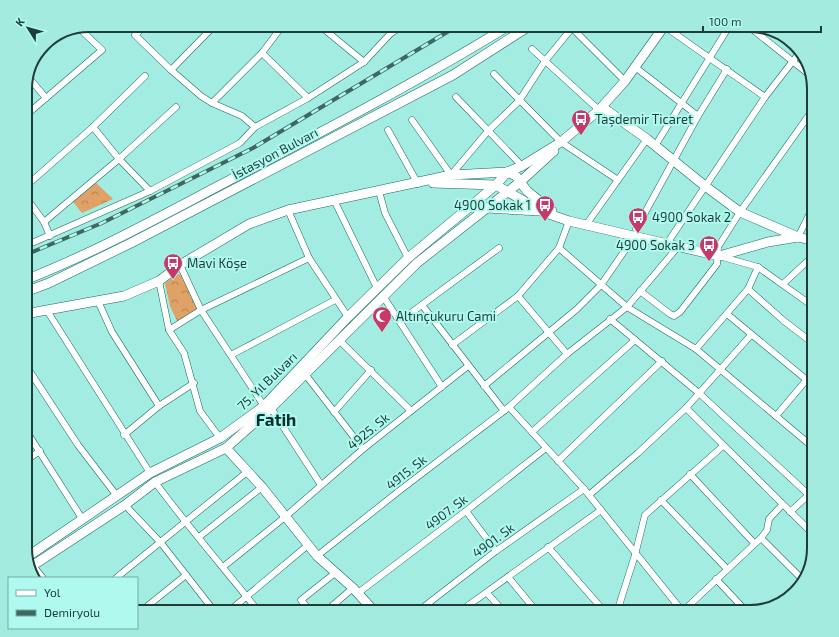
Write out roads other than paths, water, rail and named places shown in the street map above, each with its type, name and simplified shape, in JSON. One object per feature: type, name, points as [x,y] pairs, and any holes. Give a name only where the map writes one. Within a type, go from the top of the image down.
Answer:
[{"type":"main road","name":"İstasyon Bulvarı","points":[[32,277],[126,233],[282,153],[446,65],[499,32]]},
{"type":"main road","name":"İstasyon Bulvarı","points":[[32,289],[49,283],[132,243],[453,75],[520,32]]},
{"type":"main road","points":[[32,312],[124,296],[159,281],[180,265],[249,224],[288,210],[451,176],[507,172],[522,166],[561,142],[600,108],[625,80],[661,32]]},
{"type":"main road","points":[[600,108],[647,139],[740,212],[798,237],[807,239]]},
{"type":"main road","name":"75. Yıl Bulvarı","points":[[34,563],[125,505],[155,482],[226,448],[268,407],[305,374],[417,263],[520,182],[555,150],[561,142]]},
{"type":"main road","points":[[507,172],[516,176],[538,200],[565,219]]},
{"type":"main road","name":"75. Yıl Bulvarı","points":[[32,553],[150,473],[220,438],[268,407],[348,317],[377,288],[408,258],[496,185],[507,172]]},
{"type":"main road","points":[[421,183],[496,185],[543,212],[586,225],[635,233],[677,248],[719,256],[768,242],[798,237]]},
{"type":"main road","points":[[486,208],[543,212]]},
{"type":"main road","points":[[226,448],[262,487],[318,556],[334,573],[355,590],[369,605]]},
{"type":"street","points":[[32,110],[102,50],[84,32]]},
{"type":"street","points":[[139,32],[135,36],[171,70],[212,103],[242,116],[255,127]]},
{"type":"street","points":[[171,70],[208,32]]},
{"type":"street","points":[[212,103],[262,53],[278,32]]},
{"type":"street","points":[[328,32],[364,62]]},
{"type":"street","points":[[412,120],[451,176],[488,131],[519,102],[545,61],[569,32]]},
{"type":"street","points":[[576,32],[625,80]]},
{"type":"street","points":[[674,32],[765,97]]},
{"type":"street","points":[[656,146],[726,32]]},
{"type":"street","points":[[756,32],[803,70]]},
{"type":"street","points":[[32,243],[150,191],[240,143],[255,127],[308,98],[364,62],[391,33]]},
{"type":"street","points":[[532,49],[600,108]]},
{"type":"street","points":[[262,53],[308,98]]},
{"type":"street","points":[[666,245],[765,97],[796,56]]},
{"type":"street","points":[[635,67],[698,116]]},
{"type":"street","points":[[484,386],[551,333],[601,285],[635,233],[698,116],[727,69]]},
{"type":"street","points":[[494,74],[519,102],[561,142],[618,180]]},
{"type":"street","points":[[32,181],[93,127],[146,76]]},
{"type":"street","points":[[32,83],[46,98]]},
{"type":"street","points":[[456,97],[522,166]]},
{"type":"street","points":[[44,222],[119,159],[176,107]]},
{"type":"street","points":[[640,291],[674,316],[680,312],[717,264],[719,256],[718,247],[740,212],[807,118]]},
{"type":"street","points":[[93,127],[119,159],[150,191]]},
{"type":"street","points":[[388,130],[421,183]]},
{"type":"street","points":[[586,225],[647,139]]},
{"type":"street","points":[[379,191],[385,213],[408,258]]},
{"type":"street","points":[[334,200],[377,288]]},
{"type":"street","points":[[32,206],[44,222],[50,236]]},
{"type":"street","points":[[288,210],[308,258],[335,300],[348,317]]},
{"type":"street","points":[[452,345],[518,296],[559,248],[565,219]]},
{"type":"street","points":[[798,237],[807,219]]},
{"type":"street","points":[[400,321],[498,248]]},
{"type":"street","points":[[559,248],[627,306],[696,349],[721,368],[807,442]]},
{"type":"street","name":"4915. Sk","points":[[318,556],[399,491],[507,409],[567,354],[627,306],[677,248]]},
{"type":"street","points":[[719,256],[758,267],[807,302]]},
{"type":"street","points":[[169,330],[201,310],[308,258]]},
{"type":"street","points":[[783,284],[807,262]]},
{"type":"street","points":[[180,265],[201,310],[322,485]]},
{"type":"street","points":[[696,349],[748,289],[758,267]]},
{"type":"street","points":[[159,281],[169,330],[184,353],[194,383],[200,411],[220,438]]},
{"type":"street","points":[[748,289],[784,321],[807,339]]},
{"type":"street","points":[[383,296],[442,387]]},
{"type":"street","points":[[518,296],[551,333],[567,354]]},
{"type":"street","points":[[231,355],[335,300]]},
{"type":"street","points":[[98,301],[112,332],[159,406]]},
{"type":"street","points":[[422,305],[484,386],[532,432],[584,488],[676,605]]},
{"type":"street","points":[[46,309],[124,435],[150,473]]},
{"type":"street","points":[[727,314],[807,380],[776,416]]},
{"type":"street","points":[[610,319],[700,394],[807,493]]},
{"type":"street","points":[[588,495],[638,453],[686,408],[751,335]]},
{"type":"street","points":[[339,340],[411,411]]},
{"type":"street","points":[[532,432],[635,340]]},
{"type":"street","points":[[558,461],[662,361]]},
{"type":"street","name":"4925. Sk","points":[[223,567],[285,517],[363,449],[468,366]]},
{"type":"street","points":[[334,412],[371,370]]},
{"type":"street","points":[[305,374],[363,449]]},
{"type":"street","points":[[32,375],[78,445],[117,496]]},
{"type":"street","points":[[124,435],[159,406],[194,383]]},
{"type":"street","points":[[686,408],[807,528]]},
{"type":"street","points":[[32,439],[83,520]]},
{"type":"street","points":[[619,605],[636,555],[645,515],[723,446]]},
{"type":"street","name":"4907. Sk","points":[[335,605],[466,512],[546,448]]},
{"type":"street","points":[[32,456],[40,451]]},
{"type":"street","points":[[117,577],[247,472]]},
{"type":"street","points":[[690,474],[754,543]]},
{"type":"street","points":[[155,482],[185,523],[199,537],[253,605]]},
{"type":"street","points":[[199,537],[262,487]]},
{"type":"street","name":"4901. Sk","points":[[426,605],[496,551],[584,488]]},
{"type":"street","points":[[790,512],[807,497]]},
{"type":"street","points":[[661,500],[727,569]]},
{"type":"street","points":[[125,505],[161,543],[208,605]]},
{"type":"street","points":[[689,605],[761,538],[767,530],[769,519],[782,505]]},
{"type":"street","points":[[470,605],[601,510]]},
{"type":"street","points":[[466,512],[496,551]]},
{"type":"street","points":[[761,538],[799,576]]},
{"type":"street","points":[[236,605],[308,544]]},
{"type":"street","points":[[548,547],[600,605]]},
{"type":"street","points":[[305,605],[301,600],[334,573]]},
{"type":"street","points":[[149,605],[186,575]]},
{"type":"street","points":[[508,577],[531,605]]},
{"type":"street","points":[[716,579],[740,605]]},
{"type":"street","points":[[487,593],[498,605]]},
{"type":"railway","points":[[32,252],[102,223],[253,148],[447,32]]},
{"type":"place","name":"Taşdemir Ticaret","points":[[581,136]]},
{"type":"place","name":"4900 Sokak 1","points":[[545,222]]},
{"type":"place","name":"4900 Sokak 2","points":[[638,234]]},
{"type":"place","name":"4900 Sokak 3","points":[[709,262]]},
{"type":"place","name":"Mavi Köşe","points":[[173,280]]},
{"type":"place","name":"Altınçukuru Cami","points":[[382,333]]},
{"type":"district","name":"Fatih","points":[[276,419]]}]
